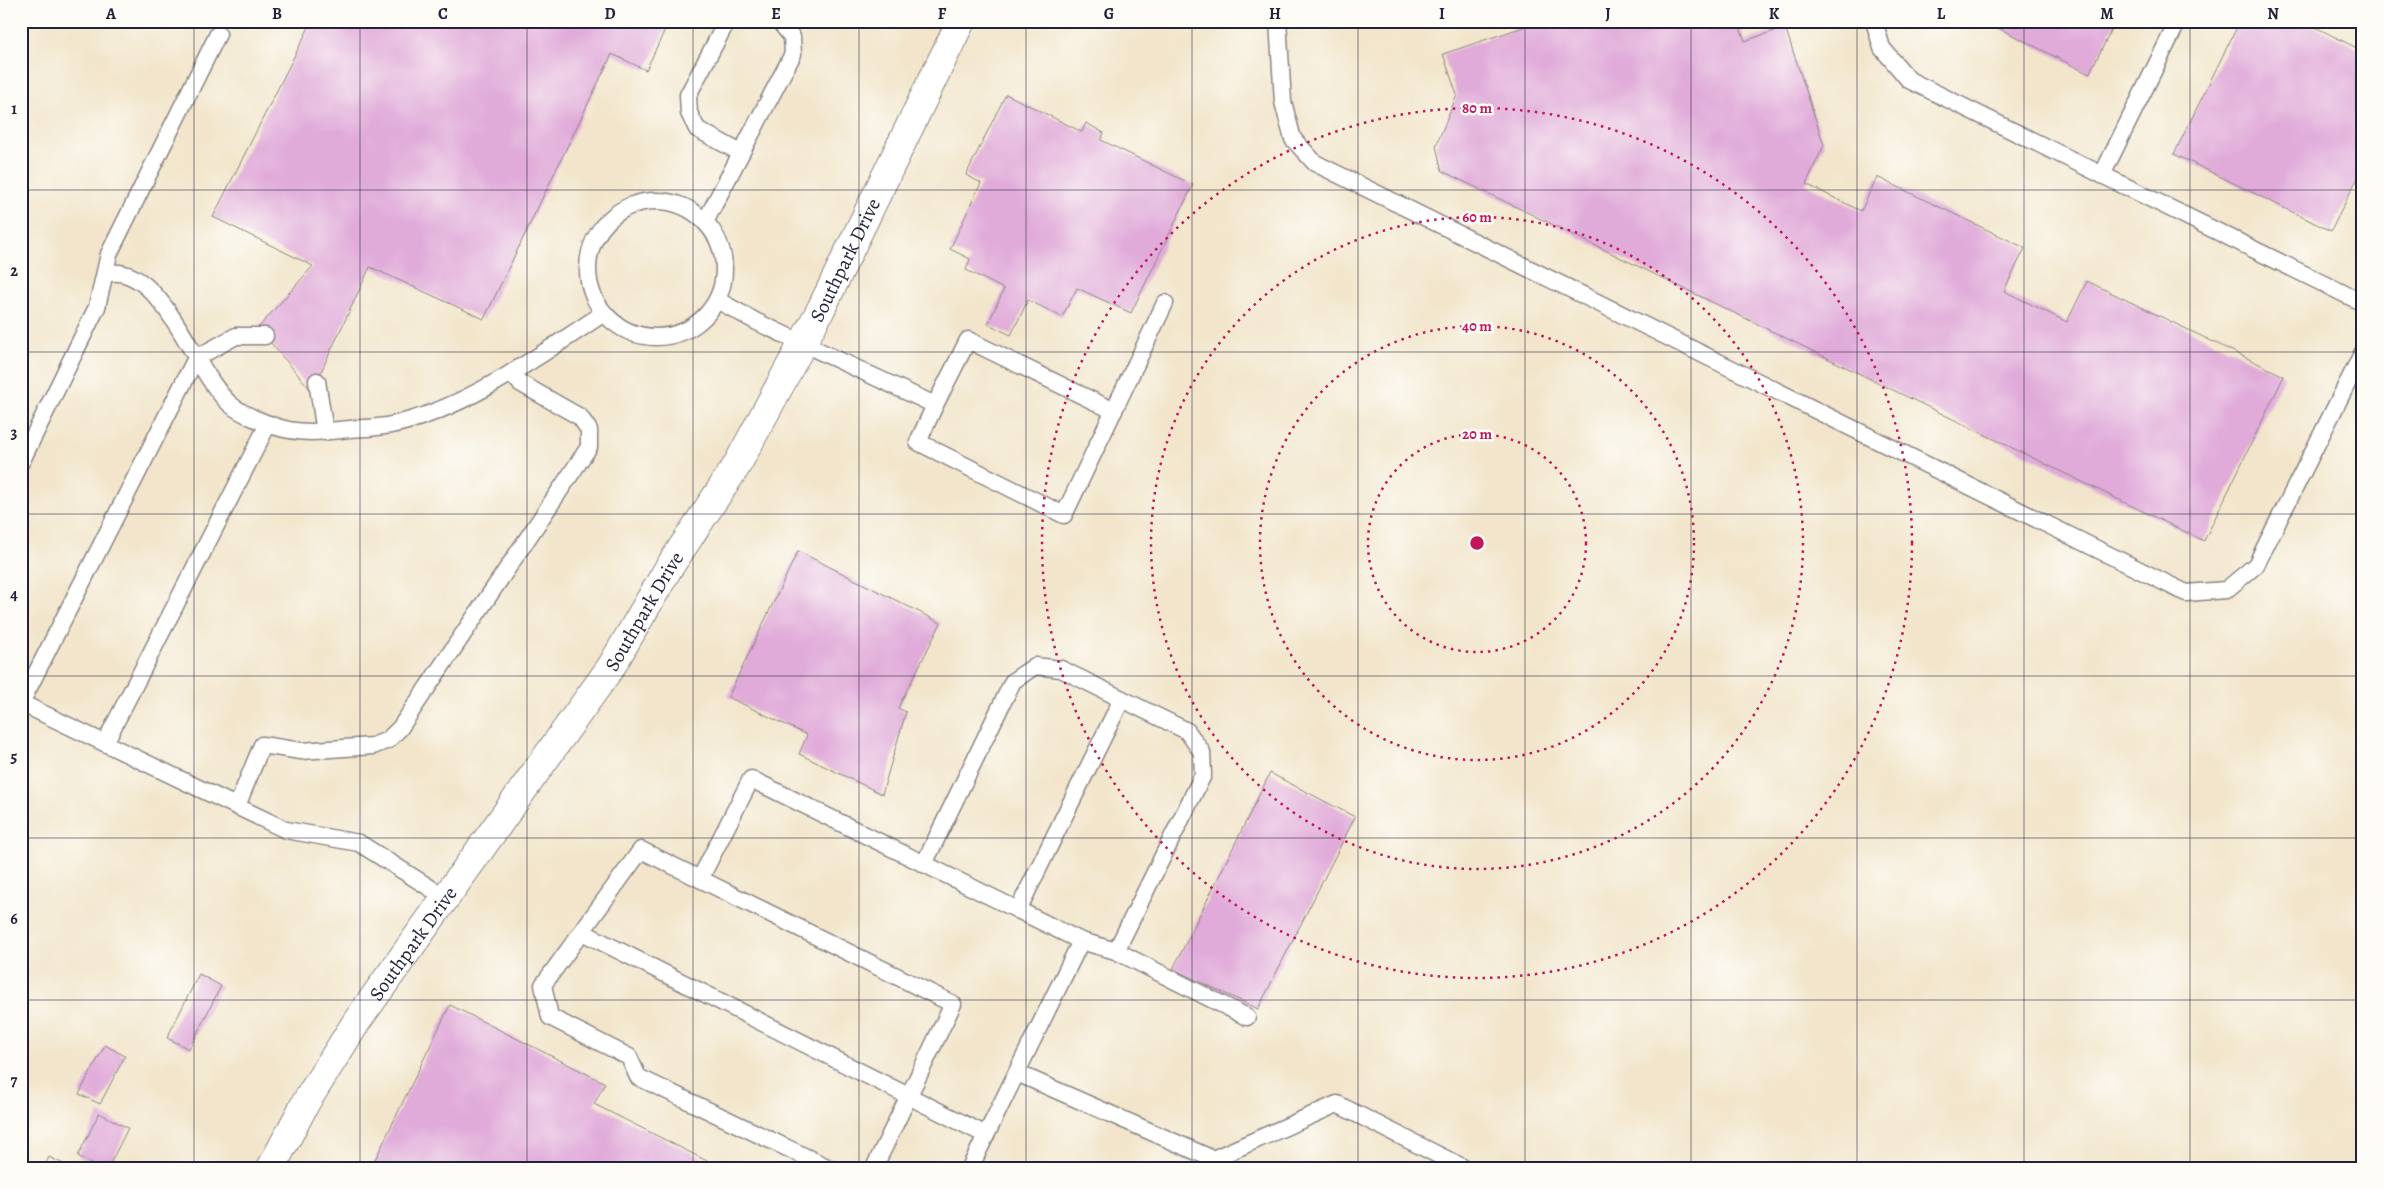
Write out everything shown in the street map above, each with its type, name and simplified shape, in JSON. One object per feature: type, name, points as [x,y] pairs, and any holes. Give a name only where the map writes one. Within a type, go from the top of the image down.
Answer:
[{"type":"street","name":"Southpark Drive","points":[[271,1168],[306,1102],[357,1020],[611,666],[668,569],[736,465],[803,343],[961,21]]},
{"type":"lane","points":[[727,21],[688,95],[689,113],[697,129],[741,153]]},
{"type":"lane","points":[[705,222],[793,54],[792,37],[778,21]]},
{"type":"lane","points":[[1278,21],[1282,102],[1292,138],[1315,163],[2186,593],[2226,590],[2256,565],[2363,352]]},
{"type":"lane","points":[[1874,21],[1882,48],[1909,80],[2363,303]]},
{"type":"lane","points":[[2102,175],[2178,21]]},
{"type":"lane","points":[[21,462],[97,306],[109,254],[218,34]]},
{"type":"lane","points":[[664,201],[687,207],[705,222],[717,239],[724,259],[723,280],[717,300],[704,318],[685,330],[663,336],[641,335],[620,327],[604,313],[592,293],[588,270],[592,247],[602,226],[620,211],[642,202],[664,201]]},
{"type":"lane","points":[[105,274],[116,271],[129,274],[143,282],[166,309],[211,385],[232,406],[268,424],[290,430],[325,432],[392,425],[452,406],[511,373],[604,313]]},
{"type":"lane","points":[[717,300],[757,322],[936,405]]},
{"type":"lane","points":[[1114,411],[968,340],[918,442],[1064,515],[1114,411],[1165,303]]},
{"type":"lane","points":[[264,336],[236,336],[196,358],[21,703],[286,830],[359,843],[446,898]]},
{"type":"lane","points":[[237,806],[262,745],[301,751],[373,746],[388,740],[400,728],[589,447],[589,430],[580,418],[520,383],[511,373]]},
{"type":"lane","points":[[317,381],[325,432]]},
{"type":"lane","points":[[105,743],[268,424]]},
{"type":"lane","points":[[924,864],[1013,681],[1034,666],[1061,669],[1187,731],[1202,752],[1203,774],[1116,951]]},
{"type":"lane","points":[[1018,910],[1122,699]]},
{"type":"lane","points":[[700,879],[751,779],[1081,941],[1116,951],[1247,1018]]},
{"type":"lane","points":[[829,1168],[638,1077],[629,1057],[550,1017],[543,985],[641,850],[953,1004],[874,1168]]},
{"type":"lane","points":[[582,932],[986,1135]]},
{"type":"lane","points":[[970,1168],[1081,941]]},
{"type":"lane","points":[[1017,1073],[1213,1159],[1229,1168]]},
{"type":"lane","points":[[1213,1159],[1337,1104],[1464,1168]]},
{"type":"building","points":[[312,21],[669,21],[646,70],[612,54],[484,319],[370,267],[312,391],[258,328],[313,266],[213,217]]},
{"type":"building","points":[[1541,21],[1738,21],[1745,41],[1785,27],[1824,145],[1806,184],[1861,211],[1877,177],[2025,248],[2004,291],[2067,322],[2087,281],[2284,376],[2204,541],[1442,171],[1436,146],[1457,95],[1443,54]]},
{"type":"building","points":[[1985,21],[2116,21],[2089,74]]},
{"type":"building","points":[[2240,21],[2303,21],[2363,51],[2363,167],[2331,231],[2174,154]]},
{"type":"building","points":[[1006,94],[1082,132],[1086,123],[1104,133],[1101,140],[1193,185],[1131,313],[1077,288],[1062,317],[1028,300],[1011,335],[988,324],[1004,289],[966,270],[970,259],[950,249],[981,183],[966,175]]},
{"type":"building","points":[[798,551],[941,623],[898,708],[906,712],[882,794],[799,754],[807,735],[728,697]]},
{"type":"building","points":[[1270,773],[1355,817],[1258,1009],[1173,969]]},
{"type":"building","points":[[199,974],[221,986],[189,1049],[167,1038]]},
{"type":"building","points":[[450,1005],[605,1083],[594,1104],[721,1168],[371,1168]]},
{"type":"building","points":[[105,1045],[125,1056],[100,1104],[79,1094]]},
{"type":"building","points":[[99,1113],[128,1128],[108,1168],[100,1168],[78,1156]]},
{"type":"building","points":[[49,1157],[72,1168],[44,1168]]}]
